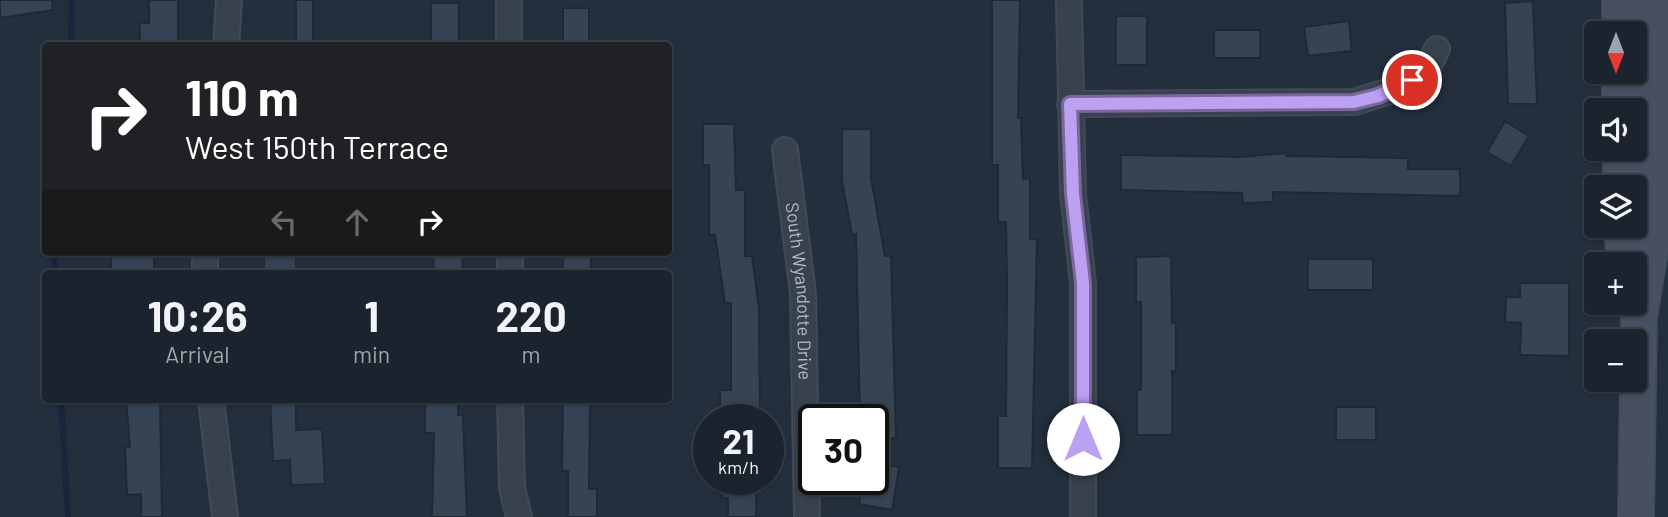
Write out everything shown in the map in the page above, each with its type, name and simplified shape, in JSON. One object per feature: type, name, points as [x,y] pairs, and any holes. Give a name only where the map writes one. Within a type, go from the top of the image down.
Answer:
[{"type":"main road","points":[[1620,0],[1620,21]]},
{"type":"main road","points":[[1647,263],[1651,245],[1655,0]]},
{"type":"main road","points":[[1636,517],[1637,315]]},
{"type":"street","points":[[226,42],[229,0]]},
{"type":"street","points":[[509,0],[509,42]]},
{"type":"street","points":[[1069,0],[1073,194],[1083,283],[1083,517]]},
{"type":"street","points":[[1070,104],[1354,102],[1400,88],[1425,72],[1437,49]]},
{"type":"street","name":"South Wyandotte Drive","points":[[785,150],[803,294],[807,517]]},
{"type":"street","points":[[211,403],[225,517]]},
{"type":"street","points":[[510,403],[512,488],[519,517]]},
{"type":"building","points":[[0,0],[52,0],[53,10],[0,18]]},
{"type":"building","points":[[149,0],[178,0],[178,42],[140,42],[140,23],[149,23]]},
{"type":"building","points":[[296,0],[313,0],[313,42],[296,42]]},
{"type":"building","points":[[992,0],[1020,0],[1018,118],[1021,118],[1023,179],[1030,178],[1030,239],[1037,239],[1032,468],[998,468],[998,416],[1006,416],[1007,282],[1006,222],[998,222],[998,165],[992,165]]},
{"type":"building","points":[[1533,1],[1537,104],[1508,104],[1505,3]]},
{"type":"building","points":[[431,3],[459,3],[459,42],[431,42]]},
{"type":"building","points":[[563,8],[589,8],[589,42],[563,42]]},
{"type":"building","points":[[1116,16],[1147,16],[1147,65],[1116,65]]},
{"type":"building","points":[[1349,21],[1352,51],[1308,56],[1304,27]]},
{"type":"building","points":[[1214,30],[1260,30],[1260,58],[1214,58]]},
{"type":"building","points":[[1505,121],[1529,136],[1511,166],[1487,152]]},
{"type":"building","points":[[703,124],[734,124],[736,190],[745,190],[745,256],[752,256],[759,309],[760,404],[720,404],[720,390],[731,390],[731,303],[725,303],[715,235],[709,235],[709,165],[703,165]]},
{"type":"building","points":[[842,129],[871,129],[871,178],[885,256],[891,256],[896,438],[889,438],[889,404],[860,404],[856,234],[852,235],[842,181]]},
{"type":"building","points":[[1286,153],[1286,156],[1408,158],[1408,169],[1460,169],[1460,196],[1273,192],[1273,202],[1243,203],[1242,193],[1121,190],[1121,155],[1241,157]]},
{"type":"building","points":[[111,256],[154,256],[154,270],[111,270]]},
{"type":"building","points":[[264,256],[296,256],[296,270],[264,270]]},
{"type":"building","points":[[433,256],[462,256],[463,270],[434,270]]},
{"type":"building","points":[[563,256],[591,256],[591,270],[563,270]]},
{"type":"building","points":[[1171,256],[1172,323],[1176,323],[1176,371],[1172,371],[1172,435],[1137,435],[1137,390],[1141,390],[1141,302],[1136,302],[1136,257]]},
{"type":"building","points":[[1308,259],[1373,259],[1373,290],[1308,290]]},
{"type":"building","points":[[1520,283],[1569,283],[1569,356],[1520,355],[1521,323],[1505,322],[1506,297],[1520,297]]},
{"type":"building","points":[[126,403],[160,403],[162,517],[141,517],[141,494],[127,495],[125,447],[130,447]]},
{"type":"building","points":[[270,403],[296,403],[296,430],[322,429],[325,484],[291,485],[290,460],[273,461]]},
{"type":"building","points":[[425,403],[458,403],[458,415],[463,415],[467,517],[432,517],[434,433],[425,433]]},
{"type":"building","points":[[563,403],[590,403],[589,489],[597,489],[597,517],[568,517],[568,471],[562,471]]},
{"type":"building","points":[[1336,407],[1376,407],[1376,440],[1336,440]]},
{"type":"building","points":[[889,465],[899,467],[892,510],[859,504],[860,495],[889,495]]},
{"type":"building","points":[[722,495],[756,495],[756,517],[728,517],[728,498],[722,498]]},
{"type":"waterway","points":[[71,42],[72,0]]},
{"type":"waterway","points":[[54,256],[55,270]]},
{"type":"waterway","points":[[61,403],[68,517]]},
{"type":"route","points":[[1083,439],[1083,283],[1080,236],[1073,194],[1070,104],[1354,102],[1400,88],[1412,80]]}]
